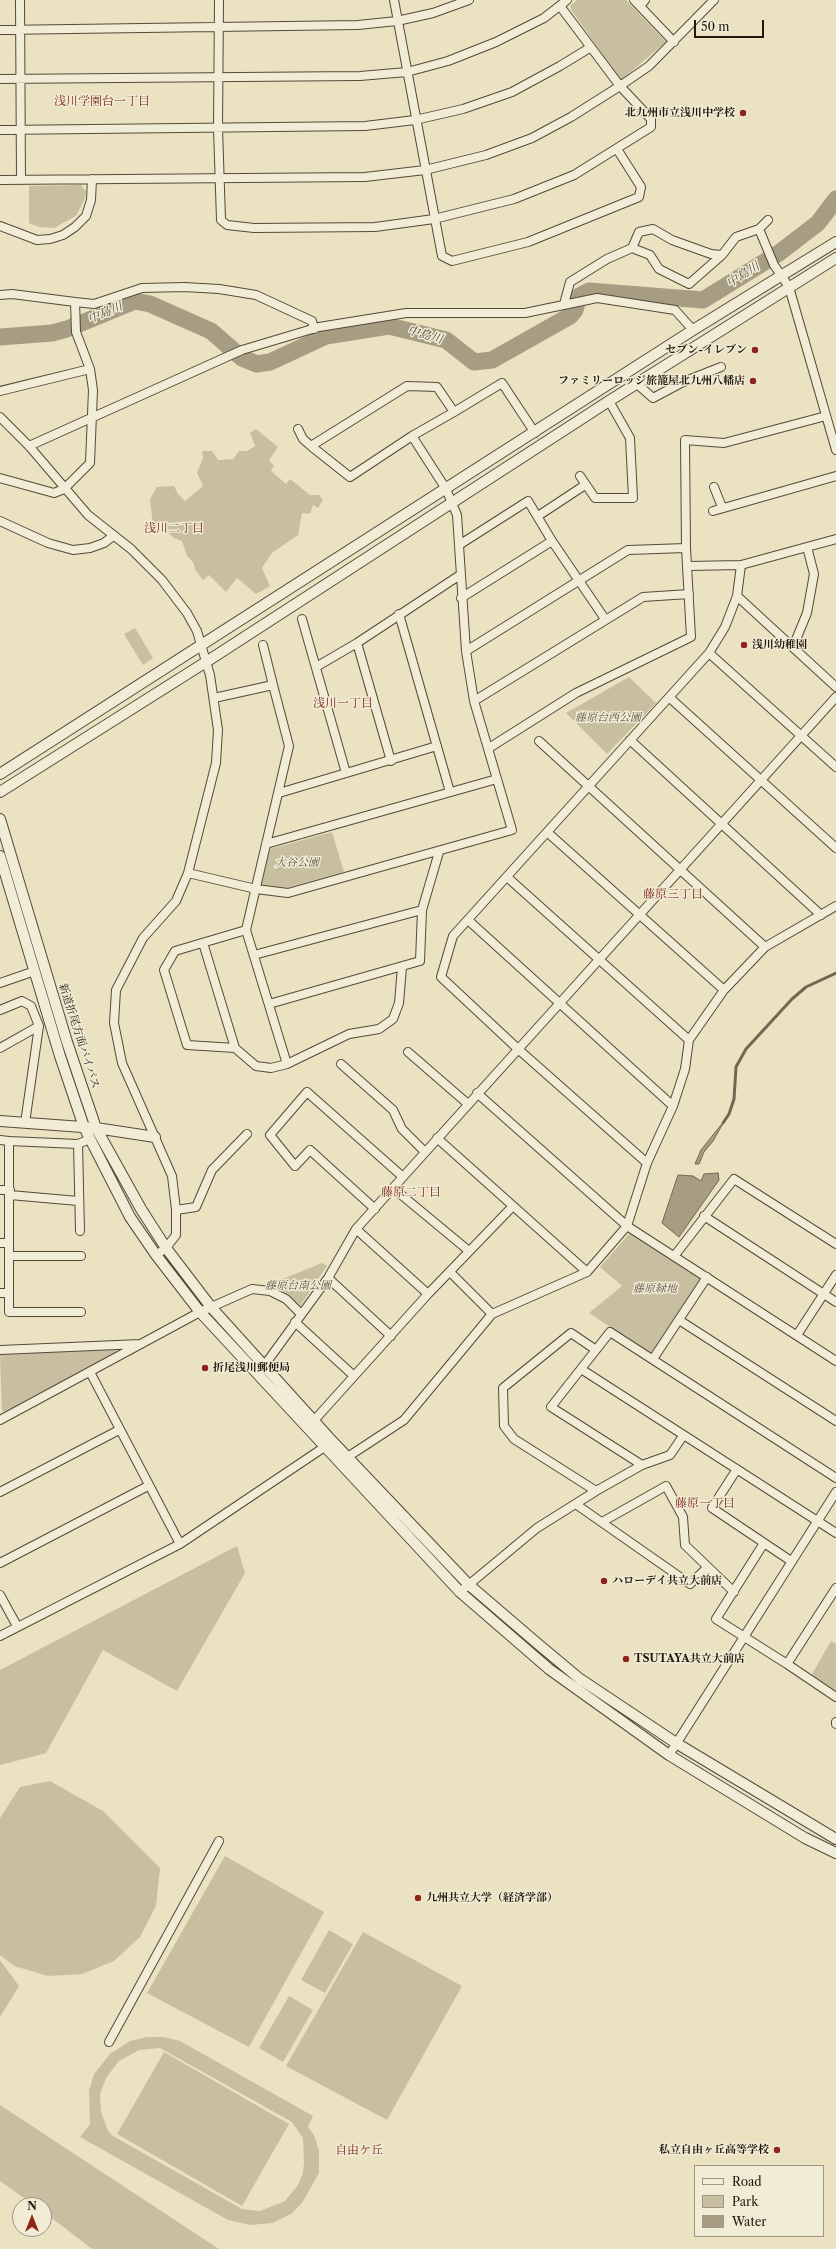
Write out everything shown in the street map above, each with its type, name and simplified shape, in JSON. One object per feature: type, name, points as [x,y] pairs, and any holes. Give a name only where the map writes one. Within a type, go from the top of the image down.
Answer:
[{"type":"street","points":[[20,0],[22,130],[21,180]]},
{"type":"street","points":[[219,0],[218,128],[221,220],[227,225],[254,228],[375,227],[434,219],[514,199],[574,175],[651,127],[651,119],[620,86],[560,6]]},
{"type":"street","points":[[394,0],[415,120],[442,256],[452,261],[528,242],[639,197],[641,187],[617,149]]},
{"type":"street","points":[[0,30],[358,25],[397,21],[433,13],[469,0]]},
{"type":"street","points":[[0,79],[360,76],[407,72],[448,61],[496,42],[544,18],[567,0]]},
{"type":"street","points":[[0,180],[364,177],[425,170],[486,155],[532,138],[571,117],[620,86],[648,66],[674,42],[714,0]]},
{"type":"street","points":[[640,2],[674,42]]},
{"type":"street","points":[[0,130],[365,126],[415,120],[463,109],[512,92],[591,47]]},
{"type":"street","points":[[0,226],[37,240],[50,239],[63,235],[75,227],[86,216],[91,200],[92,179]]},
{"type":"street","points":[[632,248],[650,255],[659,269],[689,284],[722,255],[736,237],[759,229],[768,220]]},
{"type":"street","points":[[759,229],[774,265],[789,287],[836,450]]},
{"type":"street","points":[[564,304],[570,282],[607,259],[632,248],[639,232],[653,230],[672,240],[711,254],[722,255]]},
{"type":"street","points":[[0,774],[536,433],[781,274],[836,242]]},
{"type":"street","points":[[0,792],[206,662],[609,401],[836,258]]},
{"type":"street","points":[[0,295],[12,294],[94,304],[142,288],[184,287],[219,289],[256,295],[312,321],[314,329]]},
{"type":"street","points":[[29,446],[242,350],[314,329],[406,313],[525,313],[597,298],[675,310],[693,330]]},
{"type":"street","points":[[0,478],[54,493],[64,489],[90,463],[93,390],[90,369],[76,332],[75,302]]},
{"type":"street","points":[[636,384],[653,398],[683,382],[721,368]]},
{"type":"street","points":[[0,390],[90,369]]},
{"type":"street","points":[[298,429],[303,439],[350,477],[412,436],[502,383],[536,433]]},
{"type":"street","points":[[311,446],[407,386],[437,387],[454,412]]},
{"type":"street","points":[[580,476],[595,498],[633,498],[630,438],[609,401]]},
{"type":"street","points":[[489,748],[576,693],[691,637],[686,548],[685,440],[724,443],[826,416]]},
{"type":"street","points":[[0,417],[29,446],[64,489],[88,515],[131,549],[162,580],[187,614],[197,631],[214,698],[218,730],[216,763],[188,873],[176,901],[143,938],[116,990],[114,1023],[122,1063],[172,1176],[176,1210],[176,1234],[166,1248],[156,1255]]},
{"type":"street","points":[[188,873],[256,889],[288,893],[439,852],[512,830],[489,748],[474,702],[466,651],[456,515],[446,489],[412,436]]},
{"type":"street","points":[[713,511],[722,507],[836,476]]},
{"type":"street","points":[[538,516],[585,485]]},
{"type":"street","points":[[714,487],[722,507]]},
{"type":"street","points":[[459,545],[528,501],[552,541],[605,619]]},
{"type":"street","points":[[0,521],[48,542],[73,550],[90,548],[104,543],[113,536]]},
{"type":"street","points":[[688,566],[741,565],[836,539]]},
{"type":"street","points":[[461,598],[552,541]]},
{"type":"street","points":[[793,647],[807,614],[814,574],[807,547]]},
{"type":"street","points":[[466,651],[628,550],[686,548]]},
{"type":"street","points":[[647,1163],[518,1049],[441,977],[453,936],[630,740],[670,698],[709,653],[725,627],[737,596],[741,565]]},
{"type":"street","points":[[316,667],[357,643],[460,575]]},
{"type":"street","points":[[474,702],[605,619],[643,597],[689,594]]},
{"type":"street","points":[[737,596],[836,687]]},
{"type":"street","points":[[399,614],[450,792]]},
{"type":"street","points":[[302,619],[346,773]]},
{"type":"street","points":[[357,643],[391,761]]},
{"type":"street","points":[[263,645],[289,746],[246,930],[287,1064]]},
{"type":"street","points":[[709,653],[836,767]]},
{"type":"street","points":[[214,698],[273,685]]},
{"type":"street","points":[[257,1374],[328,1278],[356,1229],[477,1093],[836,697]]},
{"type":"street","points":[[670,698],[836,848]]},
{"type":"street","points":[[630,740],[821,915]]},
{"type":"street","points":[[539,741],[765,947]]},
{"type":"street","points":[[279,793],[391,761],[437,746]]},
{"type":"street","points":[[266,844],[497,779]]},
{"type":"street","name":"新道折尾方面バイパス","points":[[0,818],[67,1042],[96,1128],[141,1209],[166,1248],[211,1307],[264,1366],[316,1420],[333,1442],[468,1584],[580,1679],[676,1743],[836,1839]]},
{"type":"street","points":[[548,832],[724,990]]},
{"type":"street","points":[[269,1004],[402,968],[420,961],[422,910],[439,852]]},
{"type":"street","points":[[0,856],[34,971],[84,1127],[130,1217],[156,1255],[200,1312],[307,1427],[324,1448],[460,1592],[549,1669],[669,1755],[805,1838],[836,1853]]},
{"type":"street","points":[[507,876],[689,1040]]},
{"type":"street","points":[[339,1463],[347,1455],[404,1420],[492,1314],[587,1272],[628,1226],[647,1163],[674,1106],[685,1069],[689,1040],[724,990],[765,947],[836,906]]},
{"type":"street","points":[[254,955],[422,910]]},
{"type":"street","points":[[468,920],[674,1106]]},
{"type":"street","points":[[235,1048],[187,1045],[164,970],[175,951],[246,930]]},
{"type":"street","points":[[203,943],[235,1048],[256,1066],[271,1068],[287,1064],[349,1034],[379,1029],[393,1019],[398,1003],[402,968]]},
{"type":"street","points":[[0,983],[34,971]]},
{"type":"street","points":[[0,1010],[22,1001],[31,1006],[39,1026],[25,1122]]},
{"type":"street","points":[[0,1048],[39,1026]]},
{"type":"street","points":[[408,1052],[468,1104]]},
{"type":"street","points":[[341,1064],[393,1110],[402,1129],[425,1152]]},
{"type":"street","points":[[375,1209],[310,1150],[295,1166],[270,1135],[307,1092],[402,1177]]},
{"type":"street","points":[[477,1093],[628,1226],[675,1255],[836,1361]]},
{"type":"street","points":[[0,1121],[96,1128],[155,1137]]},
{"type":"street","points":[[176,1210],[196,1207],[212,1170],[247,1134]]},
{"type":"street","points":[[437,1138],[512,1207],[587,1272]]},
{"type":"street","points":[[0,1140],[78,1144],[90,1139]]},
{"type":"street","points":[[9,1140],[10,1192],[4,1243],[9,1256],[9,1312],[80,1312]]},
{"type":"street","points":[[78,1144],[78,1201],[80,1231]]},
{"type":"street","points":[[675,1255],[734,1179],[836,1244]]},
{"type":"street","points":[[393,1188],[469,1251]]},
{"type":"street","points":[[0,1190],[78,1201]]},
{"type":"street","points":[[307,1427],[316,1420],[428,1294],[451,1273],[469,1251],[512,1207]]},
{"type":"street","points":[[704,1216],[836,1302]]},
{"type":"street","points":[[356,1229],[428,1294]]},
{"type":"street","points":[[9,1256],[80,1256]]},
{"type":"street","points":[[451,1273],[492,1314]]},
{"type":"street","points":[[797,1335],[836,1274]]},
{"type":"street","points":[[653,1359],[707,1277]]},
{"type":"street","points":[[328,1278],[391,1336]]},
{"type":"street","points":[[0,1420],[200,1312],[252,1289],[270,1291],[281,1296],[301,1314]]},
{"type":"street","points":[[0,1293],[9,1293]]},
{"type":"street","points":[[679,1320],[836,1421]]},
{"type":"street","points":[[295,1322],[354,1376]]},
{"type":"street","points":[[642,1465],[551,1407],[610,1332],[836,1478]]},
{"type":"street","points":[[596,1350],[571,1333],[502,1388],[504,1426],[514,1440],[596,1491]]},
{"type":"street","points":[[0,1350],[143,1343]]},
{"type":"street","points":[[581,1369],[682,1436],[737,1469],[836,1533]]},
{"type":"street","points":[[90,1372],[148,1486],[180,1544]]},
{"type":"street","points":[[0,1492],[119,1430]]},
{"type":"street","points":[[460,1592],[537,1528],[577,1505],[596,1491],[642,1465],[670,1455],[682,1436]]},
{"type":"street","points":[[0,1636],[180,1544],[333,1442]]},
{"type":"street","points":[[737,1469],[712,1508],[791,1561]]},
{"type":"street","points":[[0,1563],[148,1486]]},
{"type":"street","points":[[602,1522],[666,1486],[683,1517],[685,1545],[734,1592]]},
{"type":"street","points":[[669,1755],[836,1492]]},
{"type":"street","points":[[577,1505],[690,1584],[708,1567]]},
{"type":"street","points":[[764,1543],[716,1619],[836,1697]]},
{"type":"street","points":[[786,1664],[836,1588]]},
{"type":"street","points":[[0,1595],[17,1626]]},
{"type":"street","points":[[109,2042],[219,1841]]},
{"type":"green space","points":[[577,0],[626,0],[666,42],[621,80],[571,10],[571,5]]},
{"type":"green space","points":[[81,185],[86,191],[85,198],[76,216],[54,228],[39,227],[29,223],[29,186]]},
{"type":"green space","points":[[256,429],[278,447],[269,460],[274,466],[271,471],[286,484],[290,479],[310,495],[319,495],[323,500],[318,508],[313,505],[310,514],[302,513],[298,535],[272,553],[262,568],[270,586],[256,594],[237,578],[226,592],[209,575],[203,580],[196,571],[193,562],[187,556],[182,541],[174,538],[162,527],[153,525],[150,499],[157,487],[174,486],[178,494],[185,501],[203,486],[197,473],[203,458],[202,451],[212,451],[218,460],[233,459],[239,451],[247,451],[255,446],[250,433]]},
{"type":"green space","points":[[135,628],[153,658],[143,665],[124,634]]},
{"type":"green space","name":"藤原台西公園","points":[[629,677],[656,703],[607,754],[566,713]]},
{"type":"green space","name":"大谷公園","points":[[332,832],[344,872],[286,888],[261,886],[270,849]]},
{"type":"green space","name":"藤原緑地","points":[[630,1233],[700,1279],[653,1355],[589,1313],[622,1286],[600,1267]]},
{"type":"green space","name":"藤原台南公園","points":[[322,1263],[327,1266],[300,1306],[281,1289],[268,1285]]},
{"type":"green space","points":[[116,1348],[117,1354],[5,1413],[2,1410],[0,1354]]},
{"type":"green space","points":[[237,1546],[245,1573],[177,1691],[103,1650],[46,1753],[0,1765],[0,1670]]},
{"type":"green space","points":[[831,1641],[836,1644],[836,1692],[811,1676]]},
{"type":"green space","points":[[50,1781],[103,1811],[160,1868],[156,1906],[140,1937],[114,1961],[82,1974],[48,1976],[14,1966],[0,1955],[0,1818],[20,1787]]},
{"type":"green space","points":[[225,1856],[324,1912],[249,2047],[147,1993]]},
{"type":"green space","points":[[329,1930],[353,1944],[325,1993],[301,1980]]},
{"type":"green space","points":[[363,1932],[462,1986],[387,2120],[286,2066]]},
{"type":"green space","points":[[0,1960],[19,1986],[0,2017]]},
{"type":"green space","points":[[289,1996],[313,2010],[283,2062],[259,2048]]},
{"type":"green space","points":[[147,2037],[164,2037],[180,2041],[313,2116],[308,2127],[314,2135],[319,2151],[319,2173],[302,2203],[291,2214],[272,2223],[251,2225],[228,2220],[80,2137],[90,2124],[89,2091],[94,2074],[110,2054],[130,2041]],"holes":[[[160,2048],[292,2122],[303,2138],[303,2173],[298,2185],[285,2201],[260,2211],[242,2209],[113,2136],[108,2131],[101,2112],[100,2094],[106,2078],[119,2061],[139,2050]]]},
{"type":"green space","points":[[164,2052],[289,2124],[242,2206],[117,2134]]},
{"type":"green space","points":[[0,2105],[219,2249],[92,2249],[52,2218],[52,2197],[23,2197],[0,2181]]},
{"type":"water","points":[[725,1120],[713,1141],[704,1152],[699,1164],[695,1164],[701,1150]]},
{"type":"water","points":[[718,1173],[719,1180],[679,1237],[662,1223],[678,1175],[693,1176],[701,1181],[704,1174]]},
{"type":"waterway","name":"中島川","points":[[0,337],[52,333],[67,329],[135,301],[150,304],[211,331],[242,358],[257,364],[270,362],[326,336],[389,326],[446,340],[474,362],[492,360],[570,316],[575,310],[579,296],[589,291],[703,300],[779,253],[818,223],[836,199]]},
{"type":"waterway","points":[[723,1123],[729,1114],[734,1099],[736,1067],[746,1049],[792,999],[806,987],[836,973]]},
{"type":"place","name":"北九州市立浅川中学校","points":[[743,113]]},
{"type":"place","name":"セブン-イレブン","points":[[755,350]]},
{"type":"place","name":"ファミリーロッジ旅籠屋北九州八幡店","points":[[753,381]]},
{"type":"place","name":"浅川幼稚園","points":[[744,645]]},
{"type":"place","name":"折尾浅川郵便局","points":[[205,1368]]},
{"type":"place","name":"ハローデイ共立大前店","points":[[604,1581]]},
{"type":"place","name":"TSUTAYA共立大前店","points":[[626,1659]]},
{"type":"place","name":"九州共立大学（経済学部）","points":[[418,1898]]},
{"type":"place","name":"私立自由ヶ丘高等学校","points":[[777,2150]]},
{"type":"district","name":"浅川学園台一丁目","points":[[102,102]]},
{"type":"district","name":"浅川二丁目","points":[[174,529]]},
{"type":"district","name":"浅川一丁目","points":[[343,704]]},
{"type":"district","name":"藤原三丁目","points":[[673,895]]},
{"type":"district","name":"藤原二丁目","points":[[411,1193]]},
{"type":"district","name":"藤原一丁目","points":[[705,1504]]},
{"type":"district","name":"自由ケ丘","points":[[359,2151]]}]
